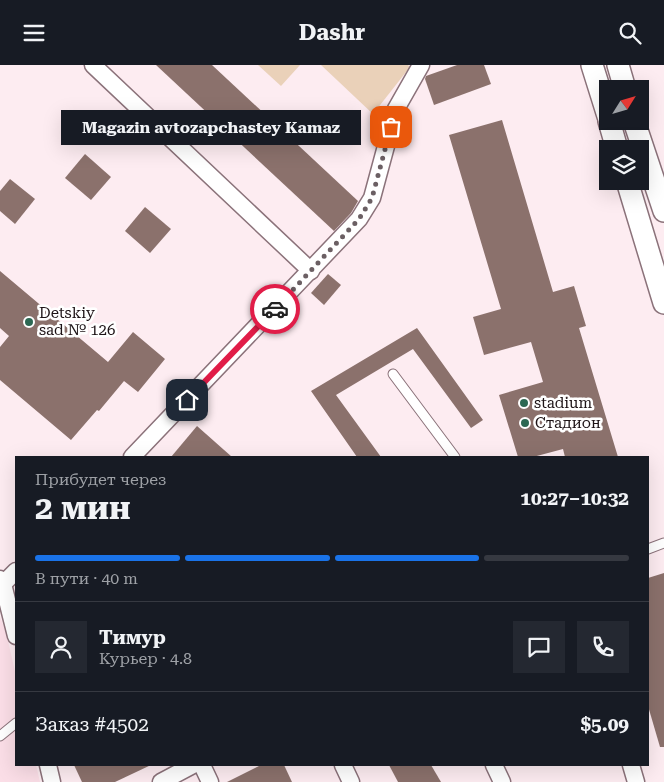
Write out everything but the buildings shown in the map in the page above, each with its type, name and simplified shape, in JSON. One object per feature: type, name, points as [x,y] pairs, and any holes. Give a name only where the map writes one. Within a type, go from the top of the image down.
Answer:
[{"type":"street","points":[[93,65],[311,271]]},
{"type":"street","points":[[133,456],[359,219],[372,198],[396,109],[421,65]]},
{"type":"street","points":[[592,65],[599,88]]},
{"type":"street","points":[[618,65],[622,80]]},
{"type":"street","points":[[637,130],[664,211]]},
{"type":"street","points":[[630,190],[664,303]]},
{"type":"street","points":[[15,572],[1,581],[15,632]]},
{"type":"street","points":[[48,766],[52,782]]},
{"type":"street","points":[[161,782],[191,766]]},
{"type":"street","points":[[202,766],[210,782]]},
{"type":"street","points":[[344,766],[352,782]]},
{"type":"street","points":[[494,766],[502,782]]},
{"type":"street","points":[[631,766],[636,782]]},
{"type":"lane","points":[[393,374],[453,456]]},
{"type":"lane","points":[[649,549],[664,543]]},
{"type":"lane","points":[[0,736],[15,724]]},
{"type":"shaded area","points":[[258,65],[300,65],[281,86]]},
{"type":"shaded area","points":[[321,65],[408,65],[410,67],[373,114]]},
{"type":"shaded area","points":[[0,617],[6,632],[15,672],[15,766],[36,766],[40,782],[0,782]]},
{"type":"way so far","points":[[275,309],[359,219],[372,198],[391,127]]},
{"type":"place","name":"Magazin avtozapchastey Kamaz","points":[[391,127]]},
{"type":"place","name":"Detskiy sad № 126","points":[[29,322]]},
{"type":"place","name":"stadium","points":[[524,403]]},
{"type":"place","name":"Стадион","points":[[525,423]]},
{"type":"route","points":[[187,400],[275,309]]}]
